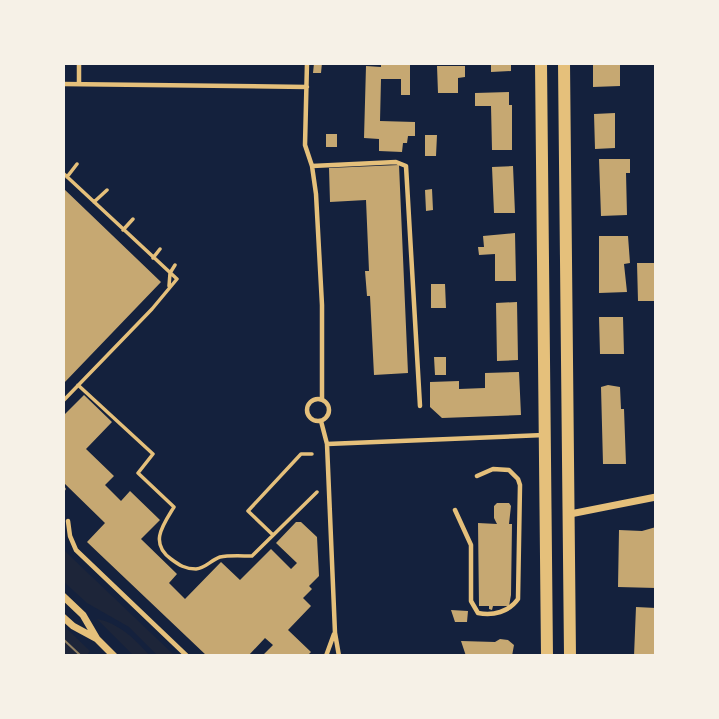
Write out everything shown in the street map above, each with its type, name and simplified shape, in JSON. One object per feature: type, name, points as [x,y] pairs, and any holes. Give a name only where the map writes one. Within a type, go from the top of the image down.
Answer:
[{"type":"main road","points":[[541,63],[547,656]]},
{"type":"main road","points":[[564,63],[570,656]]},
{"type":"street","points":[[570,514],[656,497]]},
{"type":"street","points":[[63,596],[83,615],[97,639],[114,656]]},
{"type":"street","points":[[63,617],[73,626],[97,639]]},
{"type":"lane","points":[[79,63],[79,83]]},
{"type":"lane","points":[[307,63],[305,145],[312,166],[316,194],[322,400]]},
{"type":"lane","points":[[63,84],[307,87]]},
{"type":"lane","points":[[312,166],[396,162],[406,166],[420,406]]},
{"type":"lane","points":[[322,400],[327,403],[327,417],[321,421],[312,419],[307,410],[313,401],[322,400]]},
{"type":"lane","points":[[321,421],[327,444],[335,633],[339,656]]},
{"type":"lane","points":[[327,444],[545,435]]},
{"type":"lane","points":[[455,510],[471,545],[473,608],[478,613],[490,615],[513,606],[518,600],[520,485],[509,470],[494,469],[477,476]]},
{"type":"lane","points":[[68,521],[76,550],[187,656]]},
{"type":"lane","points":[[326,656],[335,633]]},
{"type":"path","points":[[63,401],[152,309],[177,279],[65,175],[77,164]]},
{"type":"path","points":[[94,202],[107,190]]},
{"type":"path","points":[[123,230],[133,219]]},
{"type":"path","points":[[153,258],[160,249]]},
{"type":"path","points":[[170,273],[175,265]]},
{"type":"path","points":[[78,385],[153,454],[138,473],[174,507],[159,533],[160,545],[167,556],[186,568],[201,568],[218,558],[253,556],[317,492]]},
{"type":"path","points":[[273,536],[248,511],[301,454],[312,454]]},
{"type":"shaded area","points":[[63,549],[175,656],[158,656],[129,627],[87,603],[63,581]]},
{"type":"shaded area","points":[[97,619],[120,628],[150,656],[134,656]]},
{"type":"shaded area","points":[[65,627],[90,651],[86,656],[63,656]]},
{"type":"building","points":[[314,63],[322,63],[321,73],[313,73]]},
{"type":"building","points":[[381,63],[410,63],[410,95],[401,95],[401,79],[381,79],[380,121],[415,122],[415,136],[408,136],[407,143],[403,143],[402,152],[379,151],[379,139],[364,138],[366,66],[381,67]]},
{"type":"building","points":[[491,63],[511,63],[511,71],[491,72]]},
{"type":"building","points":[[593,63],[620,63],[620,86],[593,87]]},
{"type":"building","points":[[437,66],[465,66],[465,77],[458,78],[458,93],[438,93]]},
{"type":"building","points":[[509,92],[509,105],[512,105],[512,150],[492,150],[491,106],[475,106],[475,93]]},
{"type":"building","points":[[615,113],[615,148],[595,149],[594,114]]},
{"type":"building","points":[[326,134],[337,134],[337,147],[326,147]]},
{"type":"building","points":[[425,135],[437,135],[436,156],[425,156]]},
{"type":"building","points":[[599,159],[630,159],[630,173],[626,173],[627,215],[601,216]]},
{"type":"building","points":[[399,165],[408,373],[374,375],[370,296],[367,296],[365,271],[369,271],[366,200],[330,202],[329,168]]},
{"type":"building","points":[[513,166],[515,213],[494,213],[492,167]]},
{"type":"building","points":[[63,188],[161,282],[63,384]]},
{"type":"building","points":[[432,189],[433,210],[426,211],[425,190]]},
{"type":"building","points":[[515,233],[516,281],[495,281],[495,254],[479,255],[478,247],[484,247],[483,236]]},
{"type":"building","points":[[599,236],[628,236],[630,263],[624,264],[627,292],[599,293]]},
{"type":"building","points":[[637,263],[656,263],[656,301],[638,301]]},
{"type":"building","points":[[431,284],[445,284],[446,308],[431,308]]},
{"type":"building","points":[[517,302],[518,360],[497,361],[496,303]]},
{"type":"building","points":[[599,317],[623,317],[624,354],[600,354]]},
{"type":"building","points":[[434,357],[446,357],[446,375],[435,375]]},
{"type":"building","points":[[519,372],[521,415],[442,418],[430,407],[430,382],[459,381],[459,389],[485,388],[485,373]]},
{"type":"building","points":[[601,387],[620,387],[621,409],[624,409],[626,464],[603,464]]},
{"type":"building","points":[[84,395],[112,422],[86,449],[114,476],[105,485],[121,501],[130,491],[160,520],[141,539],[177,574],[169,583],[185,599],[221,562],[240,580],[271,549],[291,569],[297,563],[276,543],[296,522],[301,522],[317,537],[319,576],[309,586],[312,589],[303,598],[311,606],[288,630],[311,652],[307,656],[262,656],[273,645],[265,638],[248,656],[207,656],[87,542],[105,523],[63,482],[63,416]]},
{"type":"building","points":[[497,503],[509,503],[511,506],[511,595],[509,606],[493,606],[492,610],[489,606],[479,606],[478,523],[497,524],[494,506]]},
{"type":"building","points":[[656,527],[656,588],[618,587],[619,530],[642,531]]},
{"type":"building","points":[[636,607],[656,608],[656,656],[634,656]]},
{"type":"building","points":[[451,610],[468,611],[467,622],[455,622]]},
{"type":"building","points":[[500,639],[508,640],[514,645],[512,656],[466,656],[461,641],[495,642]]},
{"type":"tram line","points":[[63,639],[81,656]]}]
